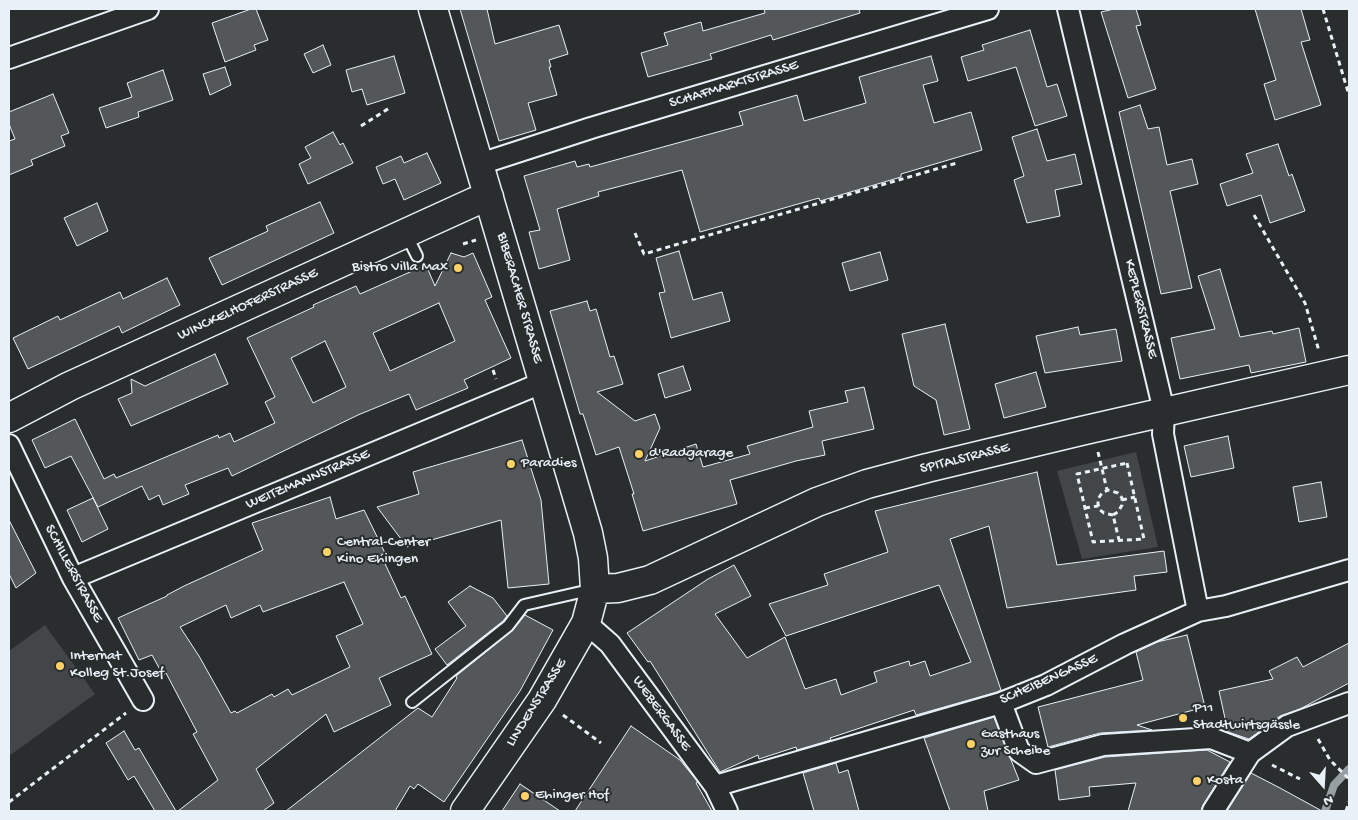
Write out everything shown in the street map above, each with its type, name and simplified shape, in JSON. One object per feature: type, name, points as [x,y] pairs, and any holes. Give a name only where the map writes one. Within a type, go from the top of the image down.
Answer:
[{"type":"street","points":[[9,58],[148,9]]},
{"type":"street","name":"BIBERACHER STRASSE","points":[[433,9],[588,533],[593,558],[594,589]]},
{"type":"street","name":"SCHAFMARKTSTRASSE","points":[[480,164],[573,134],[988,9]]},
{"type":"street","name":"KEPLERSTRASSE","points":[[1068,9],[1164,411],[1163,434],[1198,611]]},
{"type":"street","name":"WINCKELHOFERSTRASSE","points":[[9,418],[70,386],[412,244],[489,197]]},
{"type":"street","name":"SPITALSTRASSE","points":[[594,589],[618,588],[650,580],[817,502],[867,484],[1164,411],[1338,373]]},
{"type":"street","name":"WEITZMANNSTRASSE","points":[[73,578],[544,382]]},
{"type":"street","name":"SCHILLERSTRASSE","points":[[9,445],[73,578],[143,700]]},
{"type":"street","name":"SCHEIBENGASSE","points":[[715,786],[1001,703],[1046,685],[1125,644],[1198,611],[1226,606],[1349,570]]},
{"type":"street","name":"LINDENSTRASSE","points":[[465,811],[542,700],[586,623],[594,589]]},
{"type":"street","name":"WEBERGASSE","points":[[586,623],[610,644],[715,786],[728,811]]},
{"type":"street","points":[[1001,703],[1019,750],[1036,762],[1103,745],[1211,738],[1250,753]]},
{"type":"street","points":[[1213,811],[1250,753],[1287,726],[1349,703]]},
{"type":"lane","points":[[412,702],[508,626],[524,605],[594,589]]},
{"type":"path","points":[[1323,9],[1349,95]]},
{"type":"path","points":[[361,126],[391,107]]},
{"type":"path","points":[[635,233],[644,254],[957,163]]},
{"type":"path","points":[[1254,215],[1305,304],[1338,373]]},
{"type":"path","points":[[1099,458],[1106,490]]},
{"type":"path","points":[[1127,463],[1135,498],[1144,539],[1093,542],[1077,474],[1127,463]]},
{"type":"path","points":[[1106,490],[1118,493],[1122,500],[1122,505],[1118,512],[1113,515],[1104,513],[1098,506],[1098,499],[1102,492],[1106,490]]},
{"type":"path","points":[[1122,500],[1135,498]]},
{"type":"path","points":[[1085,508],[1098,506]]},
{"type":"path","points":[[1113,515],[1119,540]]},
{"type":"path","points":[[9,802],[143,700]]},
{"type":"path","points":[[542,700],[601,742]]},
{"type":"path","points":[[1250,753],[1300,779]]},
{"type":"path","points":[[1330,760],[1349,780]]},
{"type":"path","points":[[1346,811],[1349,802]]},
{"type":"shaded area","points":[[1136,452],[1158,547],[1082,559],[1057,471]]},
{"type":"shaded area","points":[[45,625],[95,694],[9,756],[9,651]]},
{"type":"building","points":[[251,9],[256,9],[268,40],[254,45],[256,50],[225,62],[212,23]]},
{"type":"building","points":[[460,9],[487,9],[495,44],[559,25],[568,54],[549,60],[551,67],[549,67],[557,95],[528,103],[536,130],[499,141]]},
{"type":"building","points":[[764,9],[859,9],[860,13],[773,40],[771,35],[710,54],[712,59],[648,77],[641,53],[668,45],[664,33],[701,22],[703,31],[765,13]]},
{"type":"building","points":[[1114,9],[1136,9],[1141,25],[1136,26],[1156,89],[1128,98],[1101,12]]},
{"type":"building","points":[[1255,9],[1301,9],[1310,40],[1301,42],[1321,105],[1275,120],[1264,84],[1276,80]]},
{"type":"building","points":[[1030,30],[1047,87],[1057,84],[1067,116],[1035,126],[1016,67],[968,81],[961,57],[984,50],[982,45]]},
{"type":"building","points":[[323,45],[331,65],[313,73],[304,54]]},
{"type":"building","points":[[394,56],[405,93],[367,105],[362,89],[352,92],[346,70]]},
{"type":"building","points":[[931,56],[938,81],[923,85],[934,123],[971,112],[982,150],[820,201],[819,198],[700,232],[682,170],[598,192],[599,196],[557,209],[570,260],[539,269],[529,232],[540,230],[524,176],[575,161],[577,167],[589,164],[590,167],[743,125],[739,112],[797,95],[804,121],[866,103],[859,77]]},
{"type":"building","points":[[225,67],[231,85],[210,95],[203,74]]},
{"type":"building","points":[[163,70],[173,100],[138,112],[139,117],[106,128],[99,108],[132,97],[127,83]]},
{"type":"building","points":[[53,94],[69,133],[61,136],[65,146],[31,160],[33,165],[9,175],[9,141],[15,139],[9,124],[9,112]]},
{"type":"building","points":[[1140,105],[1148,129],[1159,127],[1167,165],[1192,159],[1198,184],[1170,191],[1192,288],[1161,294],[1119,112]]},
{"type":"building","points":[[1037,129],[1047,161],[1075,154],[1082,184],[1055,190],[1060,216],[1027,223],[1014,180],[1024,176],[1012,137]]},
{"type":"building","points":[[333,132],[340,145],[343,143],[353,163],[308,184],[299,164],[311,158],[305,147]]},
{"type":"building","points":[[1278,144],[1289,176],[1292,174],[1305,211],[1270,223],[1261,195],[1227,206],[1220,184],[1253,173],[1246,154]]},
{"type":"building","points":[[427,153],[441,183],[404,200],[395,179],[383,184],[376,167],[401,156],[404,163]]},
{"type":"building","points":[[320,202],[334,233],[222,285],[209,258],[268,231],[266,226]]},
{"type":"building","points":[[97,203],[108,231],[77,246],[64,218]]},
{"type":"building","points":[[679,251],[693,300],[722,292],[730,321],[671,338],[659,293],[665,292],[656,258]]},
{"type":"building","points":[[880,252],[888,280],[850,291],[842,263]]},
{"type":"building","points":[[451,253],[464,257],[473,253],[492,297],[485,300],[511,358],[464,380],[468,388],[416,410],[409,394],[358,415],[232,476],[228,468],[185,485],[189,494],[163,505],[159,495],[149,500],[142,486],[98,507],[71,456],[45,468],[32,440],[75,419],[104,479],[114,474],[116,478],[218,435],[219,438],[230,433],[234,442],[275,423],[265,402],[275,397],[247,338],[356,286],[360,294],[426,265],[435,286]],"holes":[[[439,303],[455,341],[390,371],[373,333]],[[325,341],[346,387],[313,403],[291,358]]]},
{"type":"building","points":[[1220,269],[1240,337],[1272,331],[1273,334],[1299,328],[1306,362],[1251,373],[1249,365],[1180,379],[1171,338],[1215,329],[1198,276]]},
{"type":"building","points":[[167,278],[180,305],[122,333],[119,326],[28,369],[13,338],[58,316],[60,320],[120,292],[123,299]]},
{"type":"building","points":[[587,301],[590,311],[596,309],[610,357],[614,356],[623,384],[597,392],[635,421],[655,414],[660,428],[645,461],[696,444],[703,467],[750,454],[747,446],[813,427],[809,411],[848,402],[845,391],[864,387],[874,429],[822,441],[825,455],[796,461],[730,480],[737,504],[643,531],[632,494],[634,494],[619,447],[596,455],[583,414],[580,414],[550,311]]},
{"type":"building","points":[[945,324],[970,429],[944,435],[936,400],[914,386],[902,334]]},
{"type":"building","points":[[1078,327],[1080,335],[1116,329],[1122,361],[1045,373],[1036,336]]},
{"type":"building","points":[[215,354],[228,384],[131,426],[118,399],[132,393],[131,379],[145,386]]},
{"type":"building","points":[[683,366],[691,390],[665,398],[658,374]]},
{"type":"building","points":[[1036,372],[1046,407],[1004,418],[995,384]]},
{"type":"building","points":[[1228,436],[1234,468],[1191,477],[1184,446]]},
{"type":"building","points":[[522,440],[541,500],[549,584],[508,588],[501,520],[407,547],[377,507],[419,494],[413,472]]},
{"type":"building","points":[[1037,472],[1057,565],[1164,551],[1167,572],[1134,576],[1136,590],[1007,608],[989,526],[950,539],[1001,690],[997,692],[916,715],[914,710],[830,738],[831,740],[797,750],[796,747],[759,759],[758,755],[720,772],[650,661],[648,662],[627,633],[708,579],[734,565],[751,596],[715,614],[747,658],[785,637],[805,689],[836,679],[841,695],[877,682],[874,672],[909,661],[910,666],[925,661],[930,676],[971,662],[939,585],[786,636],[769,604],[828,585],[824,574],[888,552],[875,511]]},
{"type":"building","points":[[1321,482],[1327,517],[1299,522],[1293,487]]},
{"type":"building","points":[[330,497],[336,519],[364,510],[385,553],[381,555],[401,598],[405,596],[432,654],[379,678],[391,705],[334,732],[326,714],[256,769],[274,803],[263,811],[178,811],[218,780],[193,734],[197,732],[166,673],[163,675],[152,655],[139,660],[118,618],[263,550],[252,523]],"holes":[[[344,582],[363,624],[336,636],[350,667],[292,695],[288,689],[274,697],[272,694],[237,713],[235,711],[231,713],[199,656],[180,627],[226,605],[231,618],[260,605],[263,612]]]},
{"type":"building","points":[[93,498],[108,529],[82,542],[67,510]]},
{"type":"building","points":[[9,520],[36,573],[16,588],[9,574]]},
{"type":"building","points":[[470,586],[493,598],[507,616],[447,665],[435,649],[466,626],[448,602]]},
{"type":"building","points":[[525,615],[553,630],[520,691],[444,802],[418,784],[414,789],[410,786],[395,811],[286,811],[418,708],[432,717],[457,678],[456,676],[512,631]]},
{"type":"building","points":[[1187,635],[1205,707],[1137,725],[1152,730],[1100,733],[1048,747],[1038,707],[1143,680],[1136,652],[1157,642]]},
{"type":"building","points":[[1349,643],[1349,683],[1300,709],[1280,716],[1249,739],[1228,732],[1219,691],[1273,679],[1269,671],[1297,657],[1303,667]]},
{"type":"building","points":[[994,717],[1019,780],[984,791],[988,811],[950,811],[924,738]]},
{"type":"building","points":[[631,726],[680,760],[698,782],[696,783],[712,811],[575,811]]},
{"type":"building","points":[[124,731],[135,750],[139,748],[176,811],[155,811],[134,776],[128,780],[106,743]]},
{"type":"building","points":[[1207,750],[1230,762],[1201,811],[1128,811],[1136,783],[1089,787],[1090,796],[1059,800],[1055,770],[1105,757]]},
{"type":"building","points":[[836,763],[839,773],[848,770],[859,811],[814,811],[803,773]]},
{"type":"building","points":[[1251,773],[1280,788],[1322,811],[1227,811]]},
{"type":"building","name":"Ehinger Hof","points":[[520,784],[560,811],[502,811]]},
{"type":"waterway","points":[[1325,811],[1334,785],[1349,769]]},
{"type":"place","name":"Bistro Villa Max","points":[[458,268]]},
{"type":"place","name":"d'Radgarage","points":[[639,454]]},
{"type":"place","name":"Paradies","points":[[511,464]]},
{"type":"place","name":"Central-Center Kino Ehingen","points":[[327,552]]},
{"type":"place","name":"Internat Kolleg St.Josef","points":[[60,666]]},
{"type":"place","name":"P11 Stadtwirtsgässle","points":[[1183,718]]},
{"type":"place","name":"Gasthaus zur Scheibe","points":[[971,744]]},
{"type":"place","name":"Kosta","points":[[1197,781]]},
{"type":"place","name":"Ehinger Hof","points":[[525,796]]}]
